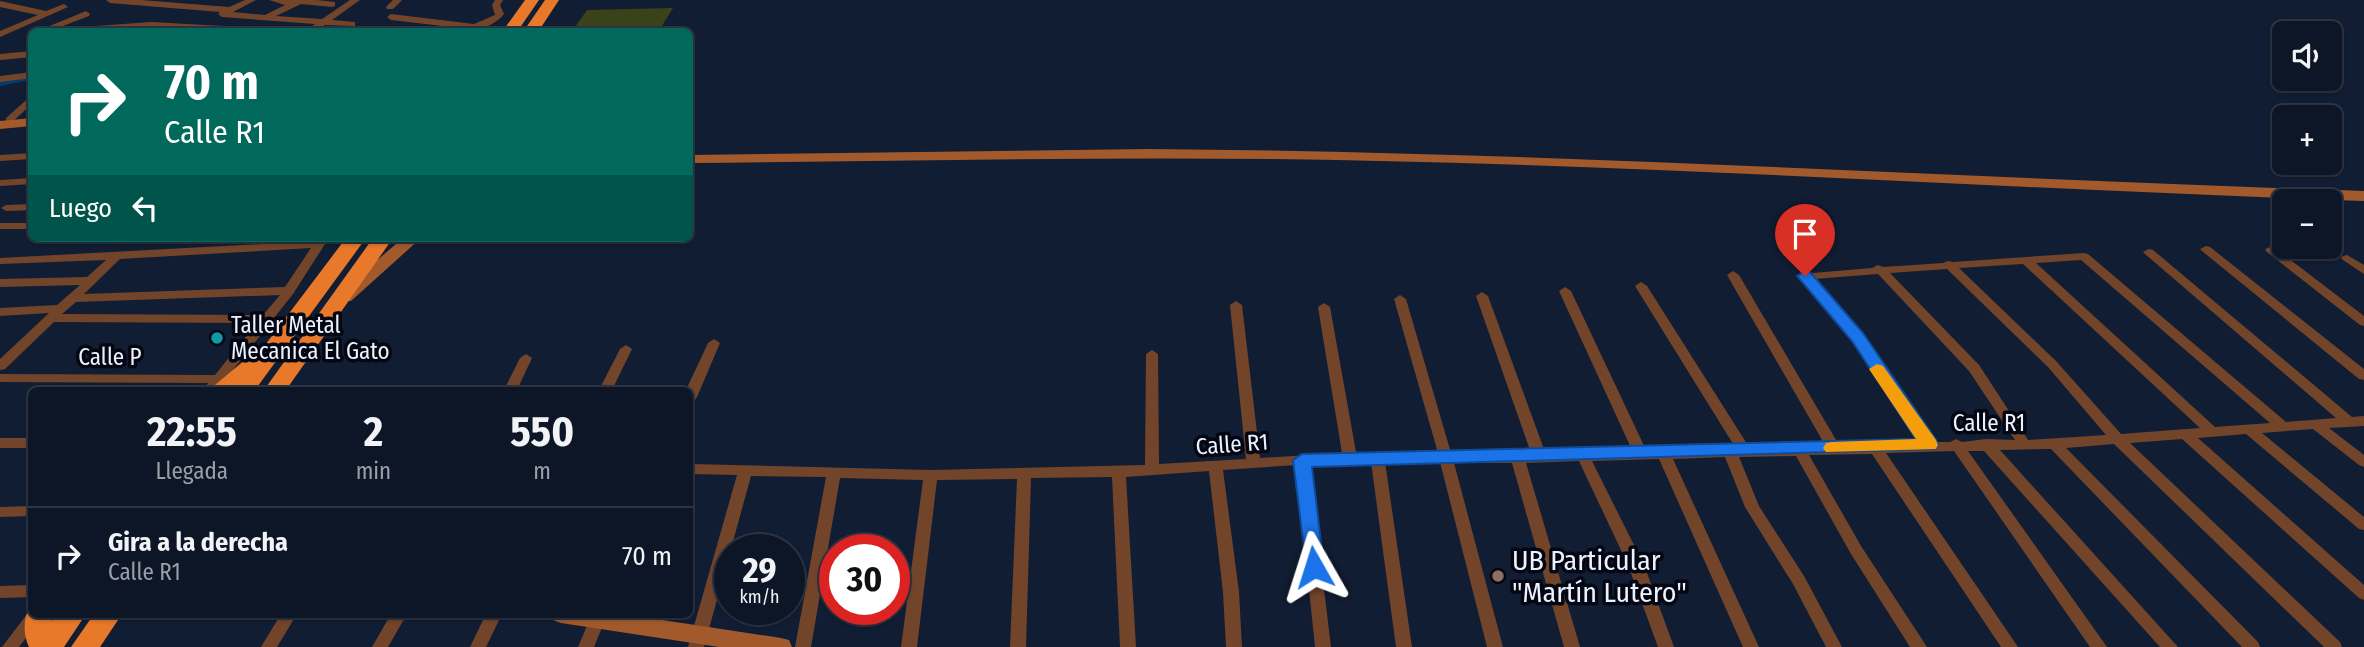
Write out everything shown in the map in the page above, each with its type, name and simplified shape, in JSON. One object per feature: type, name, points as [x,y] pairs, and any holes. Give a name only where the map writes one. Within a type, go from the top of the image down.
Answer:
[{"type":"highway","points":[[512,28],[532,0]]},
{"type":"highway","points":[[533,28],[552,0]]},
{"type":"highway","points":[[245,387],[353,242]]},
{"type":"highway","points":[[277,387],[380,242]]},
{"type":"highway","points":[[220,385],[273,350]]},
{"type":"highway","points":[[37,618],[39,639],[46,647],[70,618]]},
{"type":"highway","points":[[85,647],[106,618]]},
{"type":"street","points":[[110,0],[188,6],[264,18],[352,24]]},
{"type":"street","points":[[188,6],[199,0]]},
{"type":"street","points":[[201,26],[252,0]]},
{"type":"street","points":[[273,0],[332,4]]},
{"type":"street","points":[[315,28],[356,0]]},
{"type":"street","points":[[398,0],[390,12],[467,28]]},
{"type":"street","points":[[474,28],[498,17],[496,5],[499,0]]},
{"type":"street","points":[[264,18],[299,2]]},
{"type":"street","points":[[0,4],[47,14]]},
{"type":"street","points":[[2,32],[64,7]]},
{"type":"street","points":[[49,28],[86,14]]},
{"type":"street","points":[[80,28],[110,17]]},
{"type":"street","points":[[138,28],[221,28]]},
{"type":"street","points":[[2,32],[28,33]]},
{"type":"street","points":[[0,57],[28,54]]},
{"type":"street","points":[[0,79],[28,76]]},
{"type":"street","points":[[3,122],[28,101]]},
{"type":"street","points":[[3,122],[28,121]]},
{"type":"street","points":[[693,149],[1051,149],[1272,155],[1629,158],[2207,192],[2364,196]]},
{"type":"street","points":[[693,159],[932,149]]},
{"type":"street","points":[[0,158],[28,156]]},
{"type":"street","points":[[1661,160],[2364,185]]},
{"type":"street","points":[[0,183],[28,180]]},
{"type":"street","points":[[6,208],[28,207]]},
{"type":"street","points":[[0,226],[28,226]]},
{"type":"street","points":[[0,261],[116,257],[262,242],[319,244],[289,291],[220,385]]},
{"type":"street","points":[[332,309],[407,242]]},
{"type":"street","points":[[2206,249],[2364,376]]},
{"type":"street","points":[[2271,250],[2364,322]]},
{"type":"street","points":[[2149,252],[2349,422]]},
{"type":"street","points":[[1929,445],[1857,337],[1804,277],[1878,268],[2027,261],[2073,255],[2089,258],[2283,427]]},
{"type":"street","points":[[0,366],[116,257]]},
{"type":"street","points":[[2347,258],[2364,271]]},
{"type":"street","points":[[2027,261],[2211,432]]},
{"type":"street","points":[[1948,264],[2052,364],[2118,440],[2334,647]]},
{"type":"street","points":[[1878,268],[1974,368],[2024,444]]},
{"type":"street","points":[[1733,275],[1835,448]]},
{"type":"street","points":[[0,283],[89,281]]},
{"type":"street","points":[[1641,286],[1737,451],[1752,508],[1799,580],[1834,647]]},
{"type":"street","points":[[72,298],[289,291]]},
{"type":"street","points":[[1565,292],[1641,454]]},
{"type":"street","points":[[1482,296],[1539,456]]},
{"type":"street","points":[[1400,299],[1446,458],[1494,647]]},
{"type":"street","points":[[1236,305],[1254,464]]},
{"type":"street","points":[[1324,307],[1350,457]]},
{"type":"street","points":[[0,312],[268,319]]},
{"type":"street","points":[[693,390],[713,342]]},
{"type":"street","points":[[607,387],[626,349]]},
{"type":"street","points":[[1152,354],[1153,470]]},
{"type":"street","points":[[512,387],[526,358]]},
{"type":"street","name":"Calle P","points":[[0,378],[220,385]]},
{"type":"street","name":"Calle R1","points":[[693,469],[833,475],[1119,472],[1350,457],[1583,456],[1956,444],[2054,444],[2364,421]]},
{"type":"street","points":[[2316,425],[2364,462]]},
{"type":"street","points":[[2248,429],[2364,525]]},
{"type":"street","points":[[2185,434],[2364,594]]},
{"type":"street","points":[[0,443],[28,443]]},
{"type":"street","points":[[1956,444],[2099,647]]},
{"type":"street","points":[[1986,444],[2170,647]]},
{"type":"street","points":[[2054,444],[2252,647]]},
{"type":"street","points":[[1875,447],[2010,647]]},
{"type":"street","points":[[1799,449],[1856,550],[1919,647]]},
{"type":"street","points":[[1663,453],[1751,647]]},
{"type":"street","points":[[1583,456],[1636,565],[1666,647]]},
{"type":"street","points":[[1377,457],[1404,647]]},
{"type":"street","points":[[1518,457],[1572,647]]},
{"type":"street","points":[[1302,460],[1323,647]]},
{"type":"street","points":[[1215,466],[1231,592],[1234,647]]},
{"type":"street","points":[[698,640],[745,472]]},
{"type":"street","points":[[1119,472],[1128,647]]},
{"type":"street","points":[[1018,647],[1024,474]]},
{"type":"street","points":[[803,647],[833,475]]},
{"type":"street","points":[[909,647],[931,475]]},
{"type":"street","points":[[0,512],[28,511]]},
{"type":"street","points":[[0,592],[28,591]]},
{"type":"street","points":[[11,646],[34,618]]},
{"type":"street","points":[[269,647],[287,618]]},
{"type":"street","points":[[380,647],[397,618]]},
{"type":"street","points":[[478,647],[492,618]]},
{"type":"street","points":[[586,647],[598,618]]},
{"type":"street","points":[[602,618],[698,640],[781,647]]},
{"type":"green space","points":[[673,8],[661,28],[574,28],[587,10]]},
{"type":"waterway","points":[[0,83],[27,78]]},
{"type":"slow traffic","points":[[1832,448],[1929,445],[1877,369]]},
{"type":"place","name":"Taller Metal Mecanica El Gato","points":[[217,338]]},
{"type":"place","name":"UB Particular \"Martín Lutero\"","points":[[1498,576]]},
{"type":"route","points":[[1314,567],[1302,460],[1350,457],[1518,457],[1929,445],[1857,337],[1805,276]]}]
